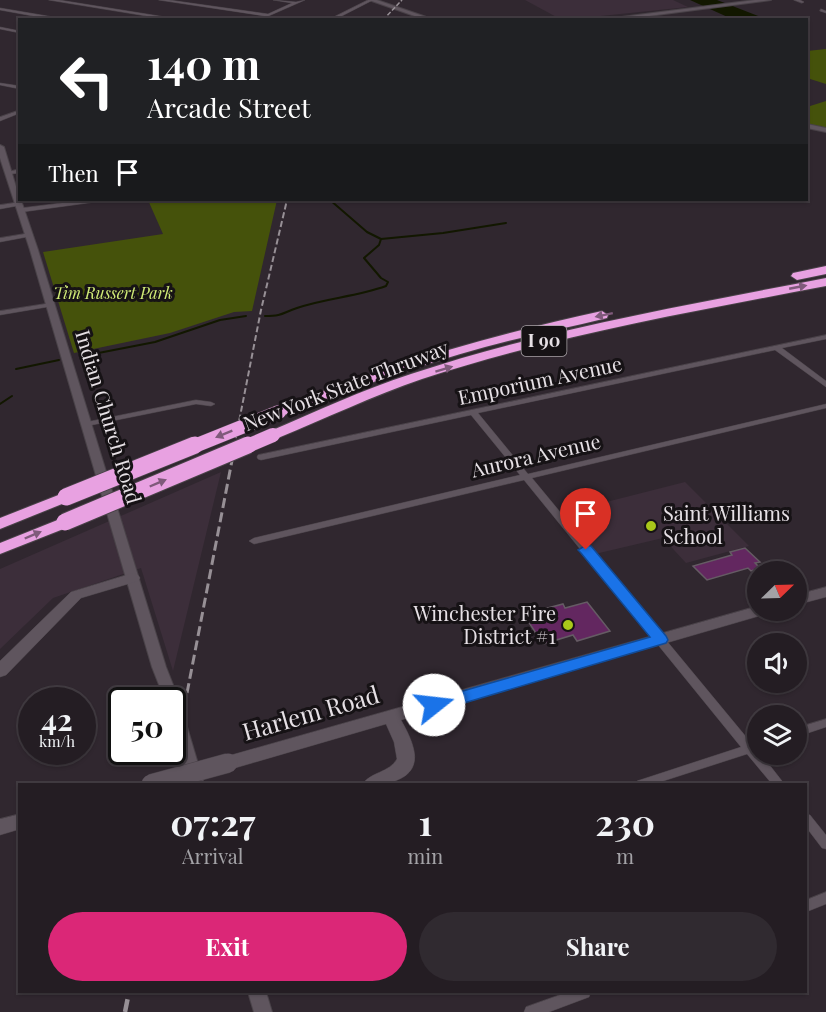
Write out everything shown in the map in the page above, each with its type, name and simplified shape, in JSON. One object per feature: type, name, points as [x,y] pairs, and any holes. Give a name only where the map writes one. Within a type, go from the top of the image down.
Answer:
[{"type":"highway","name":"New York State Thruway","points":[[0,524],[357,382],[444,354],[531,330],[826,270]]},
{"type":"highway","name":"New York State Thruway","points":[[0,549],[415,378],[500,352],[594,328],[826,282]]},
{"type":"highway","points":[[0,518],[39,508]]},
{"type":"main road","points":[[0,671],[76,595],[133,578]]},
{"type":"main road","points":[[807,597],[826,592]]},
{"type":"main road","name":"Harlem Road","points":[[155,783],[392,718],[747,614]]},
{"type":"main road","points":[[374,783],[403,769],[407,759],[404,743],[392,718]]},
{"type":"main road","points":[[0,826],[18,822]]},
{"type":"street","points":[[51,0],[169,18]]},
{"type":"street","points":[[161,0],[268,15]]},
{"type":"street","points":[[275,0],[297,3]]},
{"type":"street","points":[[263,18],[303,0]]},
{"type":"street","points":[[334,18],[371,0],[427,18]]},
{"type":"street","points":[[617,18],[768,0]]},
{"type":"street","points":[[796,0],[802,2]]},
{"type":"street","points":[[0,9],[53,18]]},
{"type":"street","points":[[0,28],[18,32]]},
{"type":"street","points":[[0,84],[18,88]]},
{"type":"street","points":[[0,119],[18,112]]},
{"type":"street","points":[[808,126],[826,130]]},
{"type":"street","name":"Indian Church Road","points":[[0,147],[18,198]]},
{"type":"street","points":[[0,177],[18,172]]},
{"type":"street","name":"Indian Church Road","points":[[19,201],[167,687]]},
{"type":"street","points":[[0,207],[84,201]]},
{"type":"street","points":[[0,240],[30,235]]},
{"type":"street","points":[[0,313],[51,305]]},
{"type":"street","name":"Emporium Avenue","points":[[261,457],[826,337]]},
{"type":"street","points":[[777,348],[826,385]]},
{"type":"street","points":[[87,424],[196,402],[211,404]]},
{"type":"street","name":"Aurora Avenue","points":[[255,541],[826,406]]},
{"type":"street","points":[[473,412],[660,640],[747,741]]},
{"type":"street","points":[[807,729],[826,723]]},
{"type":"street","name":"Indian Church Road","points":[[186,750],[196,783]]},
{"type":"street","points":[[644,783],[747,750]]},
{"type":"street","points":[[765,765],[777,783]]},
{"type":"street","points":[[807,820],[826,844]]},
{"type":"street","points":[[807,906],[825,901]]},
{"type":"street","points":[[257,993],[263,1012]]},
{"type":"street","points":[[531,1012],[581,993]]},
{"type":"shaded area","points":[[525,0],[673,0],[688,7],[581,18],[558,18]]},
{"type":"shaded area","points":[[690,0],[717,0],[763,18],[730,18]]},
{"type":"shaded area","points":[[221,472],[173,671],[141,568],[53,598],[0,649],[0,569]]},
{"type":"shaded area","name":"Saint Williams School","points":[[685,482],[749,546],[686,563],[663,538],[595,554],[563,513]]},
{"type":"green space","points":[[826,49],[826,84],[808,78],[808,51]]},
{"type":"green space","points":[[826,101],[826,128],[808,124],[808,107]]},
{"type":"green space","name":"Tim Russert Park","points":[[148,201],[277,201],[252,311],[234,312],[170,333],[74,353],[43,252],[163,234]]},
{"type":"building","points":[[745,548],[759,561],[747,561],[747,568],[707,580],[693,566],[732,555],[730,552]]},
{"type":"building","name":"Winchester Fire District #1","points":[[587,602],[610,631],[577,641],[573,635],[543,644],[526,618],[547,613],[544,609],[563,604],[565,608]]},
{"type":"waterway","points":[[331,201],[367,232],[381,239]]},
{"type":"waterway","points":[[381,239],[443,233],[506,223]]},
{"type":"waterway","points":[[265,316],[279,315],[308,305],[386,286],[388,282],[381,278],[364,258],[379,245],[381,239]]},
{"type":"waterway","points":[[83,356],[155,342],[220,320],[246,316]]},
{"type":"waterway","points":[[16,369],[59,360]]},
{"type":"waterway","points":[[0,404],[12,396]]},
{"type":"railway","points":[[385,18],[402,0]]},
{"type":"railway","points":[[234,447],[261,310],[287,201]]},
{"type":"railway","points":[[187,693],[235,445]]},
{"type":"railway","points":[[169,783],[187,691]]},
{"type":"railway","points":[[125,1012],[129,993]]},
{"type":"place","name":"Saint Williams School","points":[[651,526]]},
{"type":"place","name":"Winchester Fire District #1","points":[[568,625]]},
{"type":"route","points":[[434,705],[660,640],[586,550]]}]
